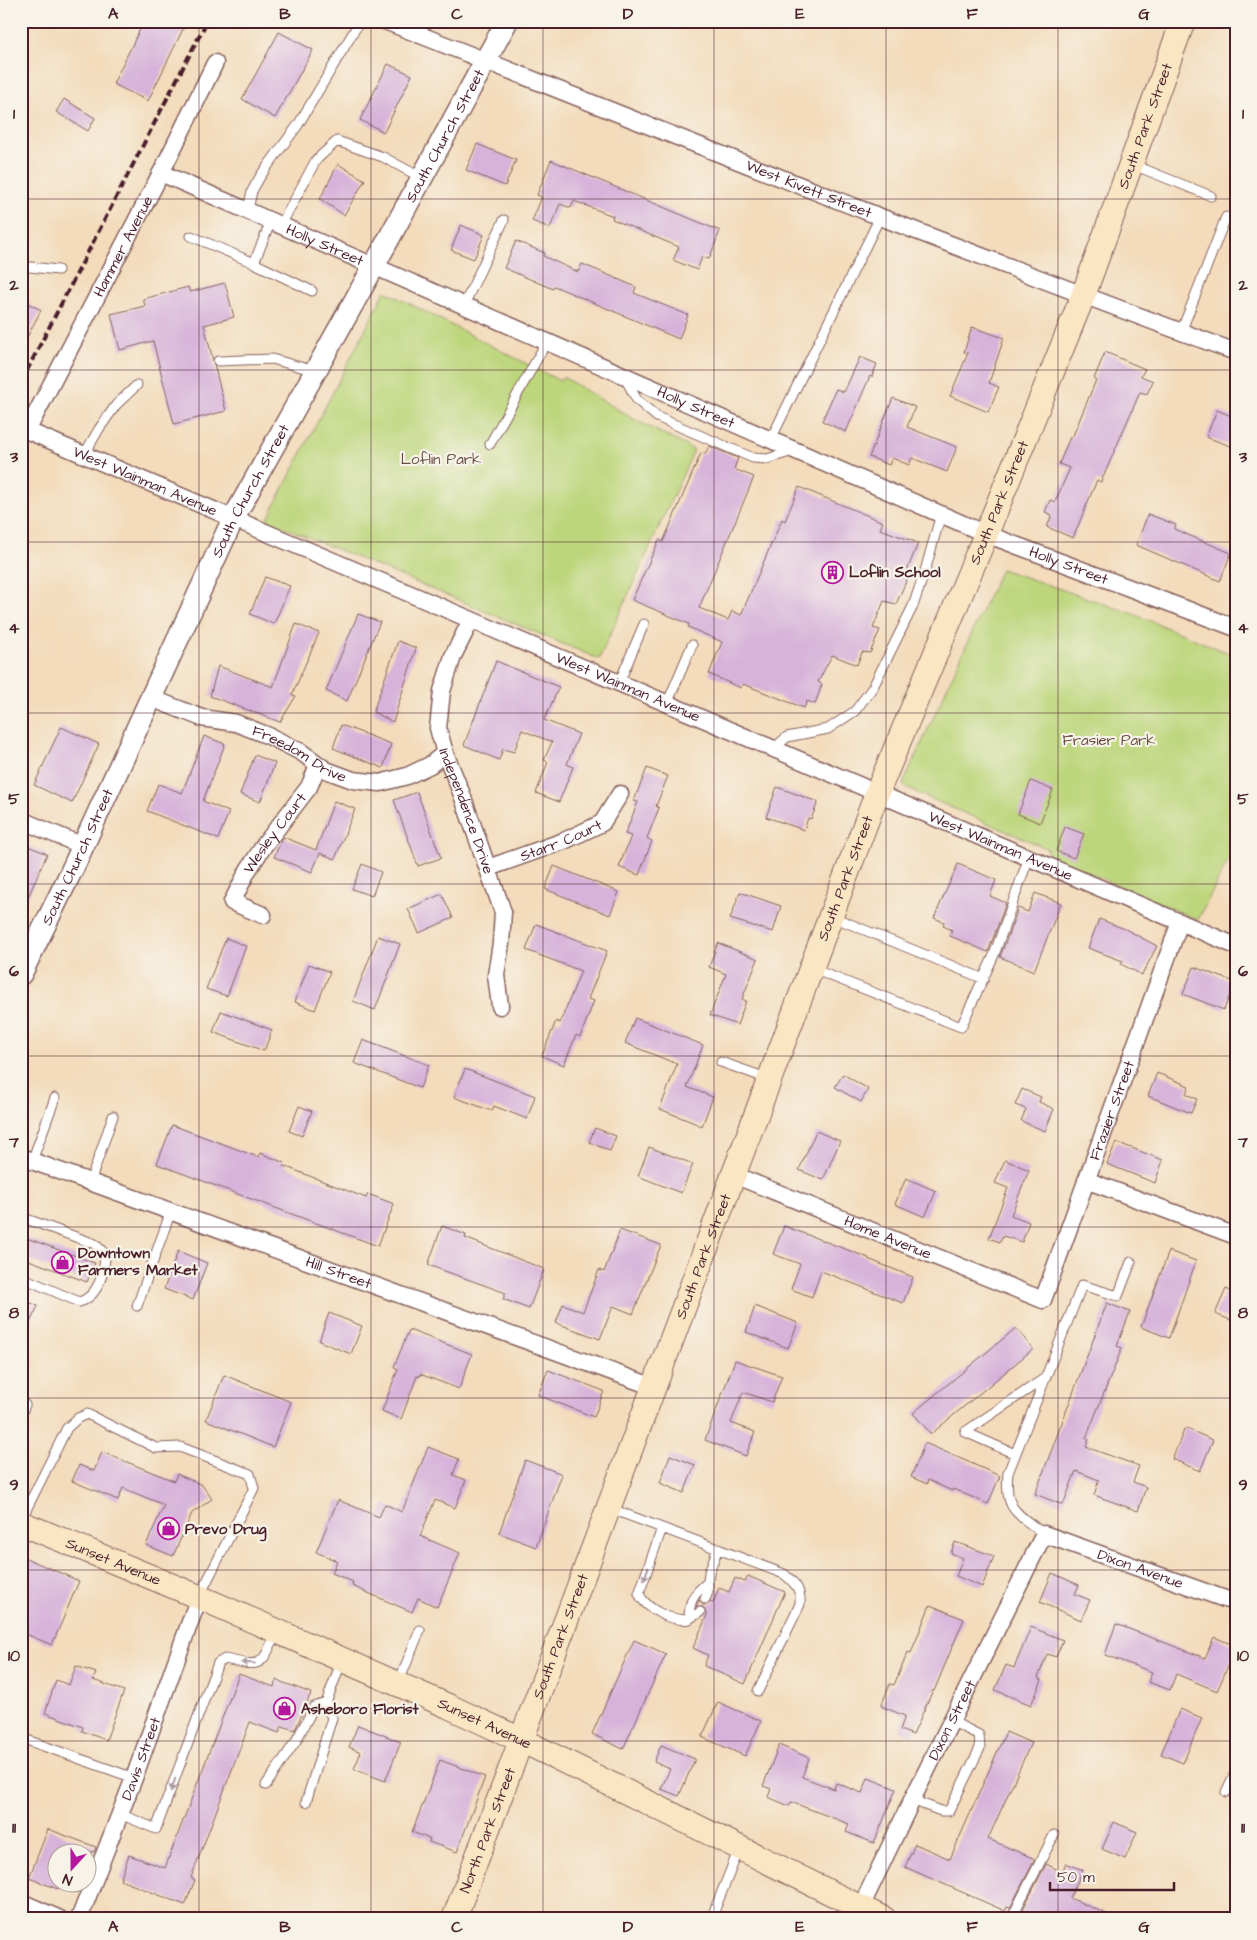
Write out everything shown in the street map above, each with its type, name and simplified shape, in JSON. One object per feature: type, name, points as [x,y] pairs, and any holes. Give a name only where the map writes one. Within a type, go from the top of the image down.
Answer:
[{"type":"main road","name":"South Park Street","points":[[521,1740],[877,793],[986,534],[1083,296],[1181,22]]},
{"type":"main road","name":"Sunset Avenue","points":[[21,1522],[277,1631],[521,1740],[884,1919]]},
{"type":"main road","name":"North Park Street","points":[[454,1919],[521,1740]]},
{"type":"street","name":"West Kivett Street","points":[[385,21],[1083,296],[1236,352]]},
{"type":"street","name":"South Church Street","points":[[21,974],[83,846],[233,518],[374,266],[507,21]]},
{"type":"street","name":"Hammer Avenue","points":[[24,429],[162,172],[216,63]]},
{"type":"street","name":"Holly Street","points":[[162,172],[986,534],[1236,628]]},
{"type":"street","name":"West Wainman Avenue","points":[[24,429],[1236,946]]},
{"type":"street","name":"Independence Drive","points":[[471,620],[453,656],[442,691],[438,728],[445,753],[461,792],[503,912],[496,975],[500,1006]]},
{"type":"street","name":"Freedom Drive","points":[[150,698],[202,718],[236,723],[269,736],[301,752],[326,770],[353,780],[380,783],[407,776],[430,765],[445,753]]},
{"type":"street","name":"Wesley Court","points":[[263,915],[232,902],[248,870],[265,844],[309,787],[318,765]]},
{"type":"street","name":"Starr Court","points":[[488,868],[564,841],[602,823],[620,794]]},
{"type":"street","points":[[21,820],[83,846]]},
{"type":"street","name":"Frazier Street","points":[[1043,1300],[1180,922]]},
{"type":"street","name":"Hill Street","points":[[27,1159],[654,1387]]},
{"type":"street","name":"Home Avenue","points":[[734,1175],[1043,1300]]},
{"type":"street","points":[[1086,1180],[1236,1236]]},
{"type":"street","name":"Dixon Avenue","points":[[1044,1534],[1236,1603]]},
{"type":"street","name":"Dixon Street","points":[[861,1907],[1044,1534]]},
{"type":"street","name":"Davis Street","points":[[80,1919],[134,1778],[199,1597]]},
{"type":"street","points":[[21,1902],[60,1919]]},
{"type":"lane","points":[[248,210],[252,191],[260,175],[298,125],[360,21]]},
{"type":"lane","points":[[254,263],[276,223],[316,160],[337,141],[383,157],[422,178]]},
{"type":"lane","points":[[1131,163],[1211,196]]},
{"type":"lane","points":[[771,440],[880,217]]},
{"type":"lane","points":[[1181,332],[1226,217]]},
{"type":"lane","points":[[464,305],[504,220]]},
{"type":"lane","points":[[191,236],[312,291]]},
{"type":"lane","points":[[21,266],[58,270]]},
{"type":"lane","points":[[490,444],[547,341]]},
{"type":"lane","points":[[218,361],[272,359],[316,371]]},
{"type":"lane","points":[[623,375],[637,400],[657,417],[753,458],[767,459],[796,451]]},
{"type":"lane","points":[[84,455],[116,405],[137,385]]},
{"type":"lane","points":[[773,749],[788,737],[828,729],[855,711],[873,688],[913,606],[941,514]]},
{"type":"lane","points":[[619,683],[644,624]]},
{"type":"lane","points":[[667,704],[692,645]]},
{"type":"lane","points":[[811,968],[961,1027],[984,979],[1029,857]]},
{"type":"lane","points":[[830,916],[984,979]]},
{"type":"lane","points":[[721,1062],[770,1079]]},
{"type":"lane","points":[[27,1159],[55,1098]]},
{"type":"lane","points":[[90,1182],[113,1116]]},
{"type":"lane","points":[[137,1306],[171,1211]]},
{"type":"lane","points":[[21,1217],[95,1244],[105,1254],[105,1265],[93,1294],[86,1300],[79,1302],[21,1277]]},
{"type":"lane","points":[[1044,1534],[1015,1512],[1008,1501],[1006,1488],[1008,1472],[1082,1285],[1118,1296],[1131,1262]]},
{"type":"lane","points":[[1015,1454],[964,1432],[1045,1378]]},
{"type":"lane","points":[[21,1401],[24,1406],[21,1415]]},
{"type":"lane","points":[[21,1522],[67,1428],[78,1418],[87,1414],[156,1448],[180,1447],[250,1474],[254,1488],[199,1597]]},
{"type":"lane","points":[[609,1508],[784,1574],[798,1587],[800,1596],[797,1612],[758,1691]]},
{"type":"lane","points":[[662,1528],[639,1594],[641,1599],[669,1617],[681,1620],[689,1619],[700,1612]]},
{"type":"lane","points":[[705,1599],[708,1592],[709,1572],[718,1548]]},
{"type":"lane","points":[[689,1619],[689,1607],[694,1594],[708,1582]]},
{"type":"lane","points":[[398,1684],[420,1630]]},
{"type":"lane","points":[[120,1814],[156,1829],[218,1663],[225,1659],[254,1665],[264,1660],[277,1631]]},
{"type":"lane","points":[[306,1802],[332,1718],[326,1703],[342,1660]]},
{"type":"lane","points":[[266,1785],[296,1741],[314,1707],[326,1703]]},
{"type":"lane","points":[[912,1800],[941,1811],[949,1811],[954,1802],[980,1748],[979,1735],[951,1721]]},
{"type":"lane","points":[[21,1738],[134,1778]]},
{"type":"lane","points":[[1226,1792],[1236,1771]]},
{"type":"lane","points":[[1011,1919],[1054,1834]]},
{"type":"lane","points":[[711,1919],[740,1848]]},
{"type":"green space","name":"Loflin Park","points":[[385,291],[560,381],[563,377],[632,418],[694,450],[599,659],[267,520]]},
{"type":"green space","name":"Frasier Park","points":[[1001,569],[1131,613],[1236,656],[1236,845],[1198,920],[1047,855],[1048,849],[908,789],[903,784]]},
{"type":"building","points":[[144,21],[187,21],[148,101],[113,84]]},
{"type":"building","points":[[279,32],[313,50],[275,118],[242,99]]},
{"type":"building","points":[[388,64],[412,75],[384,132],[360,120]]},
{"type":"building","points":[[64,99],[95,118],[88,131],[56,112]]},
{"type":"building","points":[[477,144],[516,160],[505,186],[466,170]]},
{"type":"building","points":[[551,160],[720,231],[709,259],[702,257],[697,270],[673,260],[679,247],[612,219],[613,216],[574,201],[571,208],[560,204],[550,228],[532,221],[542,197],[537,195]]},
{"type":"building","points":[[338,164],[365,180],[344,215],[320,199]]},
{"type":"building","points":[[461,225],[484,235],[474,259],[451,250]]},
{"type":"building","points":[[516,241],[545,253],[543,256],[578,272],[582,264],[599,271],[636,287],[634,293],[688,315],[679,339],[554,286],[553,289],[504,268]]},
{"type":"building","points":[[225,283],[234,317],[204,325],[226,411],[174,424],[153,341],[120,350],[111,314],[145,306],[143,299],[188,287],[190,292]]},
{"type":"building","points":[[21,300],[41,310],[21,349]]},
{"type":"building","points":[[972,327],[1004,338],[989,383],[999,387],[988,412],[950,396],[968,353],[964,352]]},
{"type":"building","points":[[1105,352],[1145,369],[1141,376],[1153,381],[1147,394],[1140,392],[1101,482],[1097,480],[1073,538],[1047,527],[1052,515],[1045,512],[1050,500],[1055,502],[1070,468],[1059,464],[1096,380],[1094,379]]},
{"type":"building","points":[[860,357],[877,364],[846,432],[822,421],[836,389],[844,392]]},
{"type":"building","points":[[893,398],[915,407],[907,427],[957,447],[947,472],[912,458],[909,465],[892,458],[889,465],[869,457]]},
{"type":"building","points":[[1217,410],[1236,418],[1236,448],[1206,437]]},
{"type":"building","name":"Loflin School","points":[[709,446],[738,458],[734,469],[754,477],[699,608],[728,620],[732,611],[741,615],[782,519],[785,521],[799,487],[883,522],[880,529],[918,543],[905,576],[908,577],[896,604],[884,601],[873,628],[880,630],[870,653],[862,652],[857,665],[832,655],[818,682],[822,684],[815,704],[807,701],[804,708],[743,684],[741,688],[709,674],[722,642],[688,627],[689,624],[632,600],[659,540],[663,542],[701,453],[705,454]]},
{"type":"building","points":[[1148,514],[1176,525],[1174,529],[1231,553],[1220,581],[1136,545]]},
{"type":"building","points":[[265,577],[290,586],[274,624],[250,614]]},
{"type":"building","points":[[358,614],[380,622],[347,701],[326,691]]},
{"type":"building","points":[[296,624],[319,633],[292,695],[296,696],[280,722],[210,696],[218,666],[273,687]]},
{"type":"building","points":[[398,641],[416,648],[393,722],[373,712]]},
{"type":"building","points":[[496,661],[559,687],[544,720],[579,734],[567,764],[573,767],[559,802],[536,793],[548,762],[544,760],[552,742],[522,730],[514,752],[503,749],[499,760],[464,745]]},
{"type":"building","points":[[341,725],[391,744],[383,768],[333,748]]},
{"type":"building","points":[[61,727],[99,744],[72,803],[34,785]]},
{"type":"building","points":[[204,736],[225,744],[203,801],[229,812],[218,839],[147,811],[158,784],[182,793]]},
{"type":"building","points":[[255,755],[275,763],[260,802],[240,794]]},
{"type":"building","points":[[647,768],[668,776],[656,806],[659,808],[647,838],[652,841],[639,875],[619,867],[631,836],[625,834],[638,802],[634,801]]},
{"type":"building","points":[[1031,781],[1053,790],[1040,823],[1018,814]]},
{"type":"building","points":[[777,787],[818,802],[811,819],[808,818],[804,830],[766,817]]},
{"type":"building","points":[[417,792],[441,858],[418,866],[394,800]]},
{"type":"building","points":[[334,801],[355,809],[335,859],[320,853],[312,872],[274,857],[283,837],[316,850]]},
{"type":"building","points":[[1065,827],[1084,834],[1074,858],[1056,851]]},
{"type":"building","points":[[21,843],[47,854],[21,913]]},
{"type":"building","points":[[362,864],[381,872],[372,896],[352,889]]},
{"type":"building","points":[[958,864],[996,880],[990,896],[1006,903],[988,952],[950,936],[952,930],[943,926],[944,922],[934,918]]},
{"type":"building","points":[[554,866],[619,892],[610,915],[545,889]]},
{"type":"building","points":[[740,892],[781,906],[773,932],[730,919]]},
{"type":"building","points":[[1035,893],[1061,903],[1034,971],[1000,957],[1018,908],[1028,912]]},
{"type":"building","points":[[442,894],[453,918],[419,933],[408,909]]},
{"type":"building","points":[[1099,919],[1125,929],[1157,946],[1142,975],[1121,964],[1123,961],[1088,948]]},
{"type":"building","points":[[536,924],[607,951],[588,999],[594,1001],[580,1037],[576,1035],[564,1065],[542,1056],[556,1021],[560,1023],[581,971],[526,950]]},
{"type":"building","points":[[378,936],[400,944],[375,1010],[353,1001]]},
{"type":"building","points":[[226,938],[246,946],[227,996],[206,989]]},
{"type":"building","points":[[718,943],[758,959],[742,999],[746,1001],[737,1025],[710,1015],[726,974],[709,967]]},
{"type":"building","points":[[309,964],[330,972],[315,1010],[295,1002]]},
{"type":"building","points":[[1194,967],[1235,982],[1224,1010],[1183,994]]},
{"type":"building","points":[[221,1011],[272,1030],[264,1051],[213,1032]]},
{"type":"building","points":[[635,1018],[703,1045],[687,1087],[713,1097],[702,1126],[660,1109],[677,1064],[625,1043]]},
{"type":"building","points":[[363,1040],[429,1065],[420,1088],[354,1063]]},
{"type":"building","points":[[465,1069],[535,1096],[527,1119],[494,1106],[492,1111],[454,1097]]},
{"type":"building","points":[[1157,1073],[1189,1086],[1186,1094],[1197,1099],[1191,1113],[1148,1096]]},
{"type":"building","points":[[843,1074],[868,1089],[861,1102],[835,1087]]},
{"type":"building","points":[[1022,1089],[1041,1097],[1039,1102],[1054,1109],[1045,1131],[1021,1121],[1026,1109],[1015,1105]]},
{"type":"building","points":[[299,1106],[312,1111],[302,1136],[289,1131]]},
{"type":"building","points":[[172,1125],[258,1157],[260,1153],[285,1163],[284,1166],[366,1198],[368,1194],[394,1204],[378,1246],[157,1164]]},
{"type":"building","points":[[595,1128],[616,1136],[610,1151],[589,1142]]},
{"type":"building","points":[[816,1131],[840,1141],[823,1180],[799,1170]]},
{"type":"building","points":[[1116,1142],[1163,1160],[1155,1183],[1107,1164]]},
{"type":"building","points":[[649,1147],[693,1164],[681,1193],[638,1176]]},
{"type":"building","points":[[1005,1160],[1029,1170],[1011,1215],[1029,1222],[1022,1242],[1003,1236],[1000,1242],[989,1238],[1008,1188],[995,1183]]},
{"type":"building","points":[[906,1178],[936,1191],[925,1217],[895,1204]]},
{"type":"building","points":[[442,1226],[466,1235],[465,1238],[544,1269],[529,1309],[503,1299],[506,1293],[428,1265]]},
{"type":"building","points":[[784,1226],[913,1277],[903,1303],[821,1271],[812,1297],[791,1289],[800,1264],[773,1254]]},
{"type":"building","points":[[620,1230],[661,1245],[633,1314],[613,1306],[600,1339],[556,1323],[563,1304],[583,1312],[599,1270],[604,1272]]},
{"type":"building","name":"Downtown Farmers Market","points":[[21,1236],[95,1263],[87,1282],[21,1257]]},
{"type":"building","points":[[178,1251],[207,1263],[193,1300],[164,1289]]},
{"type":"building","points":[[1169,1251],[1196,1261],[1169,1338],[1141,1327]]},
{"type":"building","points":[[1226,1289],[1236,1293],[1236,1322],[1215,1314]]},
{"type":"building","points":[[21,1299],[38,1306],[21,1341]]},
{"type":"building","points":[[1107,1303],[1130,1312],[1117,1346],[1122,1348],[1086,1438],[1089,1439],[1086,1447],[1139,1466],[1133,1482],[1146,1487],[1138,1511],[1094,1495],[1099,1480],[1076,1471],[1063,1505],[1035,1494]]},
{"type":"building","points":[[755,1306],[798,1323],[788,1348],[746,1332]]},
{"type":"building","points":[[329,1313],[362,1326],[351,1354],[319,1341]]},
{"type":"building","points":[[1016,1328],[1033,1349],[931,1434],[913,1413]]},
{"type":"building","points":[[409,1330],[472,1354],[459,1389],[420,1374],[419,1377],[417,1376],[401,1419],[382,1411],[398,1369],[394,1367]]},
{"type":"building","points":[[735,1360],[782,1376],[772,1402],[743,1392],[731,1423],[755,1432],[746,1456],[705,1440]]},
{"type":"building","points":[[548,1370],[604,1391],[594,1417],[538,1395]]},
{"type":"building","points":[[224,1375],[291,1402],[273,1447],[206,1420]]},
{"type":"building","points":[[1185,1428],[1213,1440],[1200,1471],[1172,1459]]},
{"type":"building","points":[[925,1443],[1000,1476],[988,1504],[928,1480],[927,1484],[911,1477]]},
{"type":"building","points":[[428,1447],[459,1459],[453,1475],[466,1480],[455,1508],[435,1500],[420,1536],[460,1553],[437,1607],[418,1598],[412,1612],[352,1586],[353,1582],[332,1573],[337,1561],[316,1552],[338,1500],[379,1517],[385,1504],[402,1512]]},
{"type":"building","points":[[102,1452],[174,1481],[177,1474],[202,1485],[212,1499],[192,1513],[173,1556],[146,1545],[164,1505],[123,1488],[118,1500],[72,1481],[79,1465],[94,1471]]},
{"type":"building","points":[[670,1455],[695,1465],[684,1493],[660,1483]]},
{"type":"building","points":[[525,1460],[562,1474],[536,1547],[499,1533]]},
{"type":"building","points":[[955,1542],[994,1556],[982,1587],[956,1576],[963,1558],[951,1553]]},
{"type":"building","points":[[21,1556],[79,1581],[52,1645],[21,1632]]},
{"type":"building","points":[[1052,1573],[1079,1585],[1075,1594],[1090,1600],[1081,1620],[1040,1602]]},
{"type":"building","points":[[748,1576],[785,1592],[745,1684],[704,1666],[708,1655],[693,1648],[707,1615],[703,1607],[696,1607],[699,1600],[703,1605],[713,1603],[719,1588],[729,1592],[735,1578],[745,1582]]},
{"type":"building","points":[[930,1605],[964,1619],[934,1691],[913,1735],[900,1730],[905,1716],[881,1706],[890,1684],[894,1685],[908,1652],[911,1653]]},
{"type":"building","points":[[1116,1624],[1205,1658],[1214,1637],[1236,1646],[1236,1648],[1217,1691],[1176,1674],[1170,1690],[1148,1682],[1152,1672],[1105,1655]]},
{"type":"building","points":[[1031,1627],[1063,1640],[1056,1657],[1047,1654],[1038,1678],[1042,1680],[1031,1705],[995,1690],[1006,1665],[1014,1668]]},
{"type":"building","points":[[634,1640],[666,1654],[623,1749],[592,1734]]},
{"type":"building","points":[[76,1666],[96,1673],[93,1680],[124,1691],[106,1740],[82,1731],[83,1727],[45,1713],[56,1680],[69,1685]]},
{"type":"building","points":[[239,1674],[274,1687],[276,1680],[311,1693],[295,1730],[282,1726],[279,1733],[250,1722],[191,1878],[195,1880],[185,1905],[120,1880],[129,1855],[165,1868]]},
{"type":"building","points":[[718,1702],[761,1721],[745,1756],[702,1737]]},
{"type":"building","points":[[1180,1709],[1202,1718],[1183,1763],[1161,1754]]},
{"type":"building","points":[[358,1725],[401,1742],[385,1781],[354,1769],[361,1752],[349,1747]]},
{"type":"building","points":[[1006,1732],[1031,1743],[988,1839],[1035,1859],[1010,1908],[1007,1907],[1005,1911],[905,1867],[915,1844],[950,1859]]},
{"type":"building","points":[[661,1745],[695,1759],[679,1796],[661,1789],[670,1769],[654,1762]]},
{"type":"building","points":[[779,1745],[809,1758],[802,1777],[834,1789],[836,1783],[862,1793],[868,1778],[896,1789],[874,1843],[846,1832],[849,1824],[791,1802],[789,1806],[768,1797],[771,1789],[763,1786]]},
{"type":"building","points":[[440,1760],[485,1777],[457,1852],[429,1842],[430,1839],[412,1832]]},
{"type":"building","points":[[1114,1822],[1137,1832],[1125,1859],[1102,1849]]},
{"type":"building","points":[[48,1829],[83,1842],[48,1842],[48,1885],[29,1878]]},
{"type":"building","points":[[1066,1863],[1083,1870],[1070,1898],[1118,1919],[1033,1919],[1021,1913],[1046,1864],[1062,1872]]},
{"type":"railway","points":[[21,382],[207,21]]},
{"type":"place","name":"Loflin School","points":[[833,572]]},
{"type":"place","name":"Downtown Farmers Market","points":[[62,1262]]},
{"type":"place","name":"Prevo Drug","points":[[169,1529]]},
{"type":"place","name":"Asheboro Florist","points":[[285,1709]]}]
